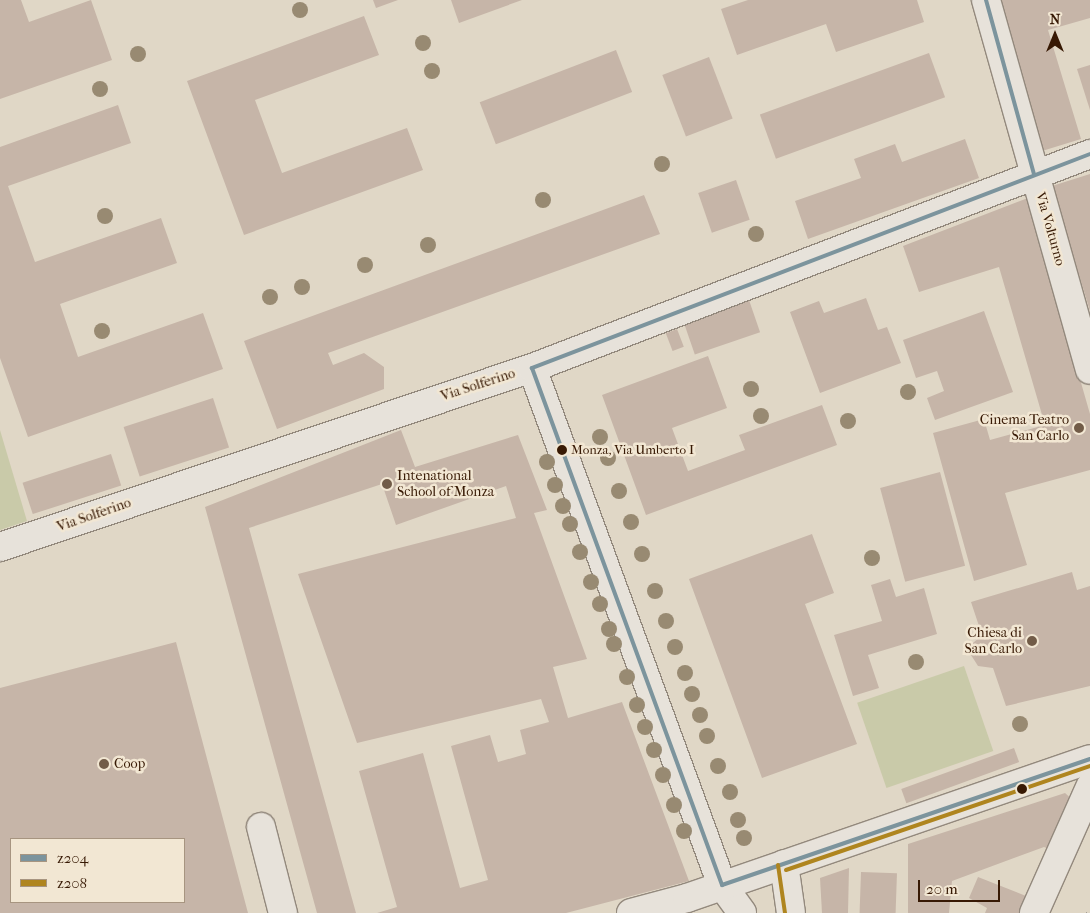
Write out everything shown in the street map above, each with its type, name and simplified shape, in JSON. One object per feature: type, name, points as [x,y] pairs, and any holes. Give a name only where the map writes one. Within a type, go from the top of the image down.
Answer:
[{"type":"street","name":"Via Volturno","points":[[986,0],[1090,370]]},
{"type":"street","name":"Via Solferino","points":[[0,546],[532,368],[1090,154]]},
{"type":"street","points":[[532,368],[722,885],[742,913]]},
{"type":"street","points":[[631,913],[722,885],[1090,759]]},
{"type":"street","points":[[1034,913],[1090,787]]},
{"type":"street","points":[[261,827],[283,913]]},
{"type":"street","points":[[784,864],[791,913]]},
{"type":"green space","points":[[0,430],[27,521],[0,530]]},
{"type":"green space","points":[[964,666],[993,751],[886,788],[857,703]]},
{"type":"building","points":[[0,0],[21,0],[29,22],[91,0],[112,60],[0,99]]},
{"type":"building","points":[[373,0],[398,0],[376,8]]},
{"type":"building","points":[[451,0],[522,0],[459,23]]},
{"type":"building","points":[[748,0],[917,0],[924,22],[836,52],[826,24],[737,55],[721,9]]},
{"type":"building","points":[[996,0],[1090,0],[1090,18],[1048,30],[1081,139],[1042,151]]},
{"type":"building","points":[[364,16],[379,55],[255,100],[282,173],[407,128],[423,170],[244,235],[187,81]]},
{"type":"building","points":[[616,50],[632,92],[496,144],[480,102]]},
{"type":"building","points":[[929,53],[945,97],[776,159],[760,115]]},
{"type":"building","points":[[709,57],[733,119],[686,137],[662,75]]},
{"type":"building","points":[[1090,65],[1090,110],[1077,69]]},
{"type":"building","points":[[118,105],[131,143],[8,186],[35,262],[161,218],[177,263],[60,304],[78,357],[203,313],[223,369],[28,437],[0,358],[0,147]]},
{"type":"building","points":[[965,139],[979,178],[808,239],[795,201],[861,178],[854,159],[895,144],[902,162]]},
{"type":"building","points":[[1090,174],[1090,311],[1052,186]]},
{"type":"building","points":[[736,180],[750,220],[712,233],[698,193]]},
{"type":"building","points":[[644,195],[660,234],[328,353],[333,365],[364,353],[384,367],[384,389],[277,429],[244,341]]},
{"type":"building","points":[[1028,198],[1090,414],[1090,470],[1005,493],[1027,565],[974,581],[933,433],[984,419],[990,440],[1045,425],[999,267],[919,292],[903,246]]},
{"type":"building","points":[[866,298],[878,330],[887,327],[901,363],[820,393],[790,312],[819,301],[824,313]]},
{"type":"building","points":[[749,300],[760,332],[695,355],[684,322]]},
{"type":"building","points":[[984,311],[1013,392],[935,420],[927,398],[944,391],[937,371],[916,378],[903,340]]},
{"type":"building","points":[[677,329],[684,347],[673,351],[666,333]]},
{"type":"building","points":[[708,356],[727,408],[672,428],[688,471],[745,450],[739,435],[822,405],[837,445],[646,515],[602,395]]},
{"type":"building","points":[[213,398],[229,447],[140,477],[124,427]]},
{"type":"building","points":[[401,430],[415,467],[518,435],[547,510],[534,513],[587,659],[553,667],[568,718],[622,702],[689,881],[566,913],[377,913],[397,907],[359,771],[423,753],[460,888],[488,880],[451,746],[490,735],[498,762],[526,754],[520,730],[549,722],[541,699],[357,743],[298,574],[516,518],[506,486],[396,525],[382,484],[249,528],[356,913],[317,913],[205,507]]},
{"type":"building","points":[[111,454],[121,485],[33,514],[23,483]]},
{"type":"building","points":[[940,472],[965,566],[905,582],[880,488]]},
{"type":"building","points":[[812,534],[834,593],[805,604],[857,744],[762,778],[689,579]]},
{"type":"building","name":"Chiesa di San Carlo","points":[[1072,572],[1077,590],[1090,586],[1090,686],[1006,706],[993,668],[978,666],[971,655],[973,643],[982,635],[971,602]]},
{"type":"building","points":[[890,579],[896,597],[924,588],[937,634],[868,655],[879,688],[853,696],[834,635],[882,621],[871,585]]},
{"type":"building","name":"Coop","points":[[176,642],[248,913],[0,913],[0,688]]},
{"type":"building","points":[[1014,748],[1019,762],[906,803],[901,789]]},
{"type":"building","points":[[1065,793],[1074,801],[1052,850],[1044,847],[952,881],[949,913],[908,913],[908,844]]},
{"type":"building","points":[[849,868],[848,913],[822,913],[820,878]]},
{"type":"building","points":[[861,872],[897,873],[896,913],[860,913]]},
{"type":"building","points":[[978,877],[1036,900],[1030,913],[985,913],[987,908],[969,898]]},
{"type":"transit line","name":"z204","points":[[986,0],[1034,174]]},
{"type":"transit line","name":"z204","points":[[1090,154],[532,368],[722,885],[1090,759]]},
{"type":"transit line","name":"z208","points":[[786,870],[1090,766]]},
{"type":"transit line","name":"z208","points":[[778,865],[785,913]]},
{"type":"place","name":"Cinema Teatro San Carlo","points":[[1079,428]]},
{"type":"place","name":"Monza, Via Umberto I","points":[[562,450]]},
{"type":"place","name":"Intenational School of Monza","points":[[387,484]]},
{"type":"place","name":"Chiesa di San Carlo","points":[[1032,641]]},
{"type":"place","name":"Coop","points":[[104,764]]}]
